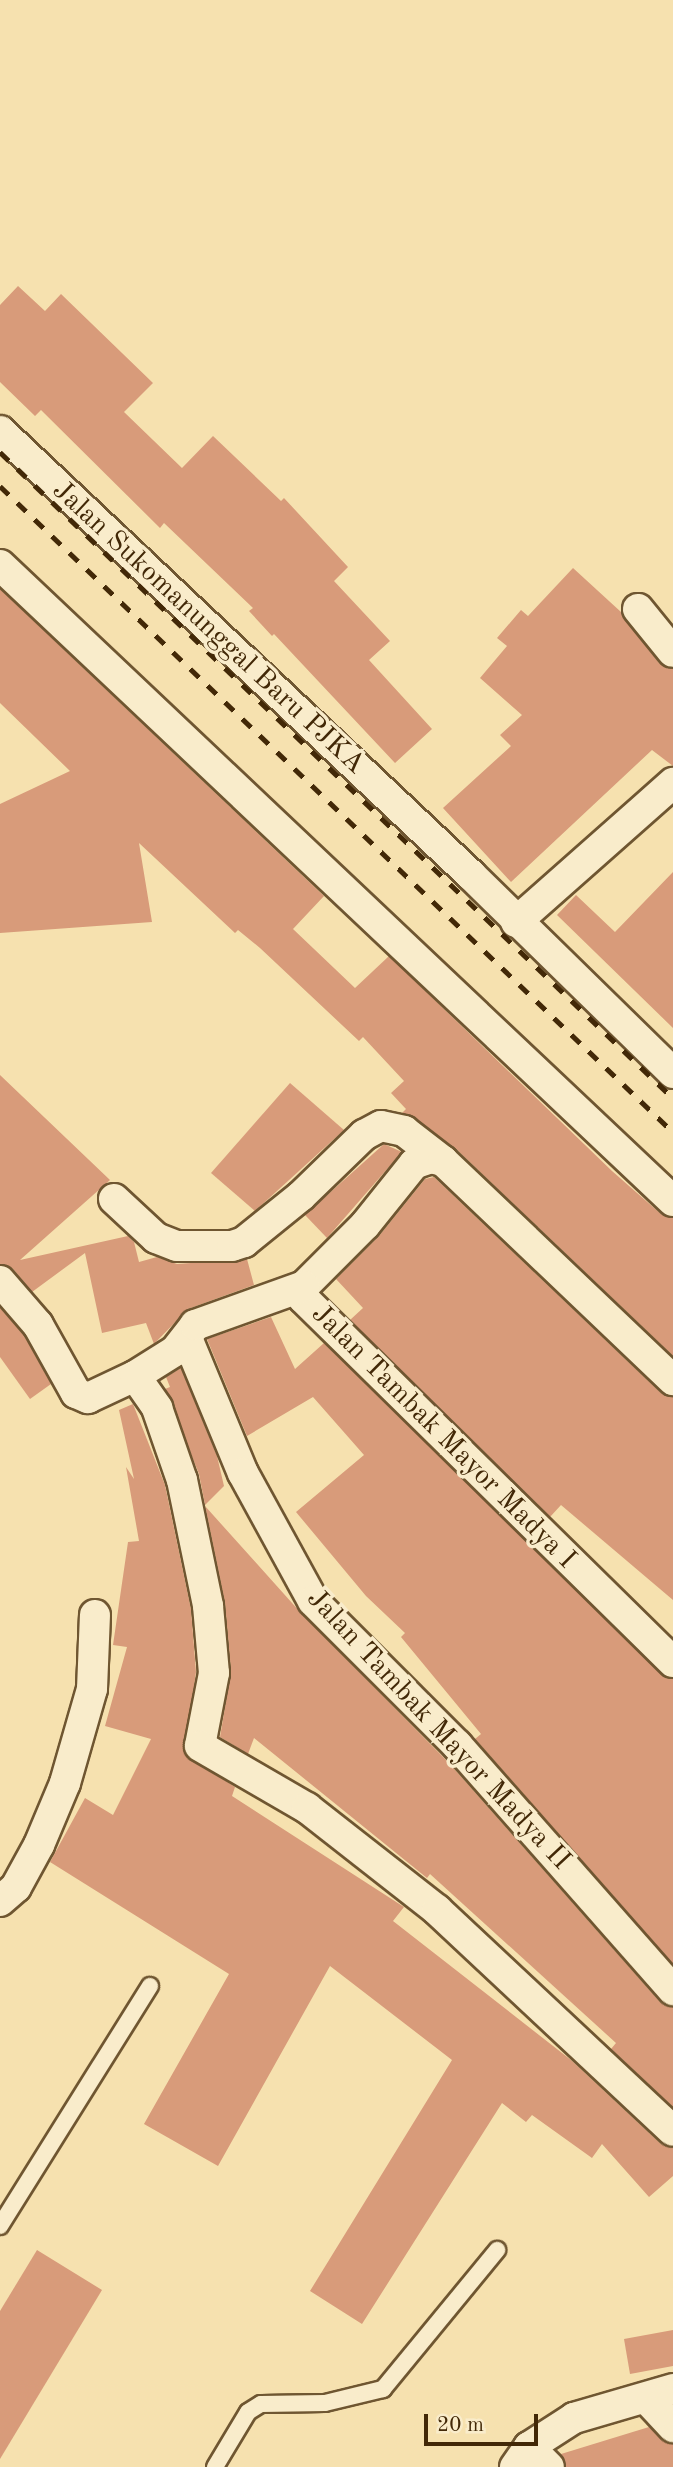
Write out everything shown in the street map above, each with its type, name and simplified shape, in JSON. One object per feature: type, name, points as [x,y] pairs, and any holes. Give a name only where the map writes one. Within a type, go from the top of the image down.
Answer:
[{"type":"street","name":"Jalan Sukomanunggal Baru PJKA","points":[[0,430],[418,824],[673,1073]]},
{"type":"street","points":[[0,565],[360,909],[581,1109],[673,1201]]},
{"type":"street","points":[[638,609],[673,652]]},
{"type":"street","points":[[516,922],[673,783]]},
{"type":"street","points":[[114,1199],[156,1238],[177,1246],[219,1248],[244,1242],[301,1196],[364,1135],[381,1126],[404,1131],[443,1161],[673,1380]]},
{"type":"street","name":"Jalan Tambak Mayor Madya I","points":[[443,1161],[431,1158],[414,1164],[365,1224],[304,1286],[303,1298],[316,1314],[673,1662]]},
{"type":"street","points":[[0,1281],[38,1325],[81,1397],[158,1364],[187,1338],[195,1325],[304,1286]]},
{"type":"street","name":"Jalan Tambak Mayor Madya II","points":[[187,1338],[243,1473],[313,1601],[457,1745],[673,1990]]},
{"type":"street","points":[[135,1376],[157,1408],[182,1480],[208,1606],[214,1673],[200,1746],[307,1808],[437,1910],[673,2131]]},
{"type":"street","points":[[0,1901],[16,1887],[39,1845],[65,1783],[92,1689],[95,1615]]},
{"type":"street","points":[[531,2460],[574,2418],[659,2393],[673,2427]]},
{"type":"lane","points":[[0,2226],[150,1986]]},
{"type":"lane","points":[[215,2467],[248,2412],[261,2404],[325,2403],[383,2389],[497,2250]]},
{"type":"building","points":[[18,286],[45,311],[61,294],[153,383],[124,412],[182,468],[213,436],[281,501],[284,498],[348,567],[334,581],[390,641],[369,660],[432,729],[395,763],[249,611],[253,608],[164,523],[160,528],[41,410],[35,416],[0,382],[0,305]]},
{"type":"building","points":[[573,568],[621,612],[659,663],[673,669],[673,766],[652,750],[511,882],[443,808],[511,746],[500,735],[522,715],[480,678],[507,646],[497,638],[521,610],[528,616]]},
{"type":"building","points":[[0,589],[324,896],[293,929],[355,988],[389,956],[612,1171],[661,1214],[673,1218],[673,1356],[455,1148],[402,1113],[406,1109],[391,1093],[404,1081],[363,1037],[359,1041],[260,948],[238,930],[235,933],[139,843],[152,922],[0,933],[0,804],[70,771],[0,703]]},
{"type":"building","points":[[673,872],[673,1028],[557,915],[576,895],[615,932]]},
{"type":"building","points":[[0,1075],[110,1180],[20,1260],[128,1236],[134,1242],[139,1262],[157,1257],[177,1264],[247,1259],[254,1285],[188,1309],[154,1344],[146,1323],[102,1333],[85,1253],[32,1292],[13,1269],[0,1264]]},
{"type":"building","points":[[290,1083],[344,1130],[255,1211],[211,1173]]},
{"type":"building","points":[[384,1144],[402,1152],[327,1238],[305,1215]]},
{"type":"building","points":[[434,1177],[661,1393],[673,1397],[673,1600],[561,1505],[550,1517],[350,1320],[363,1308],[336,1279],[379,1236],[425,1179]]},
{"type":"building","points":[[0,1308],[24,1335],[51,1384],[30,1399],[0,1357]]},
{"type":"building","points":[[271,1317],[295,1369],[324,1343],[661,1674],[673,1679],[673,1964],[475,1739],[481,1734],[401,1637],[405,1633],[366,1596],[296,1512],[364,1455],[313,1397],[247,1436],[207,1339]]},
{"type":"building","points":[[181,1368],[217,1456],[224,1486],[205,1505],[199,1474],[165,1389],[170,1387],[166,1377]]},
{"type":"building","points":[[133,1404],[165,1485],[191,1609],[196,1672],[185,1754],[235,1787],[232,1796],[404,1907],[393,1921],[571,2060],[661,2144],[673,2148],[673,2176],[649,2197],[602,2144],[592,2158],[532,2115],[526,2122],[502,2103],[362,2324],[310,2291],[452,2060],[330,1966],[218,2166],[144,2124],[229,1974],[50,1862],[85,1798],[113,1815],[151,1739],[105,1726],[127,1647],[113,1645],[128,1542],[139,1541],[126,1467],[134,1479],[119,1410]]},
{"type":"building","points":[[205,1506],[301,1613],[449,1763],[660,2002],[673,2007],[673,2107],[611,2049],[616,2043],[430,1874],[427,1878],[254,1738],[248,1754],[220,1737],[231,1671],[225,1603]]},
{"type":"building","points":[[37,2250],[102,2290],[0,2459],[0,2311]]},
{"type":"building","points":[[673,2330],[673,2366],[630,2374],[624,2339]]},
{"type":"building","points":[[649,2427],[673,2444],[673,2467],[566,2467],[561,2454]]},
{"type":"railway","points":[[0,452],[673,1098]]},
{"type":"railway","points":[[0,486],[673,1132]]}]
